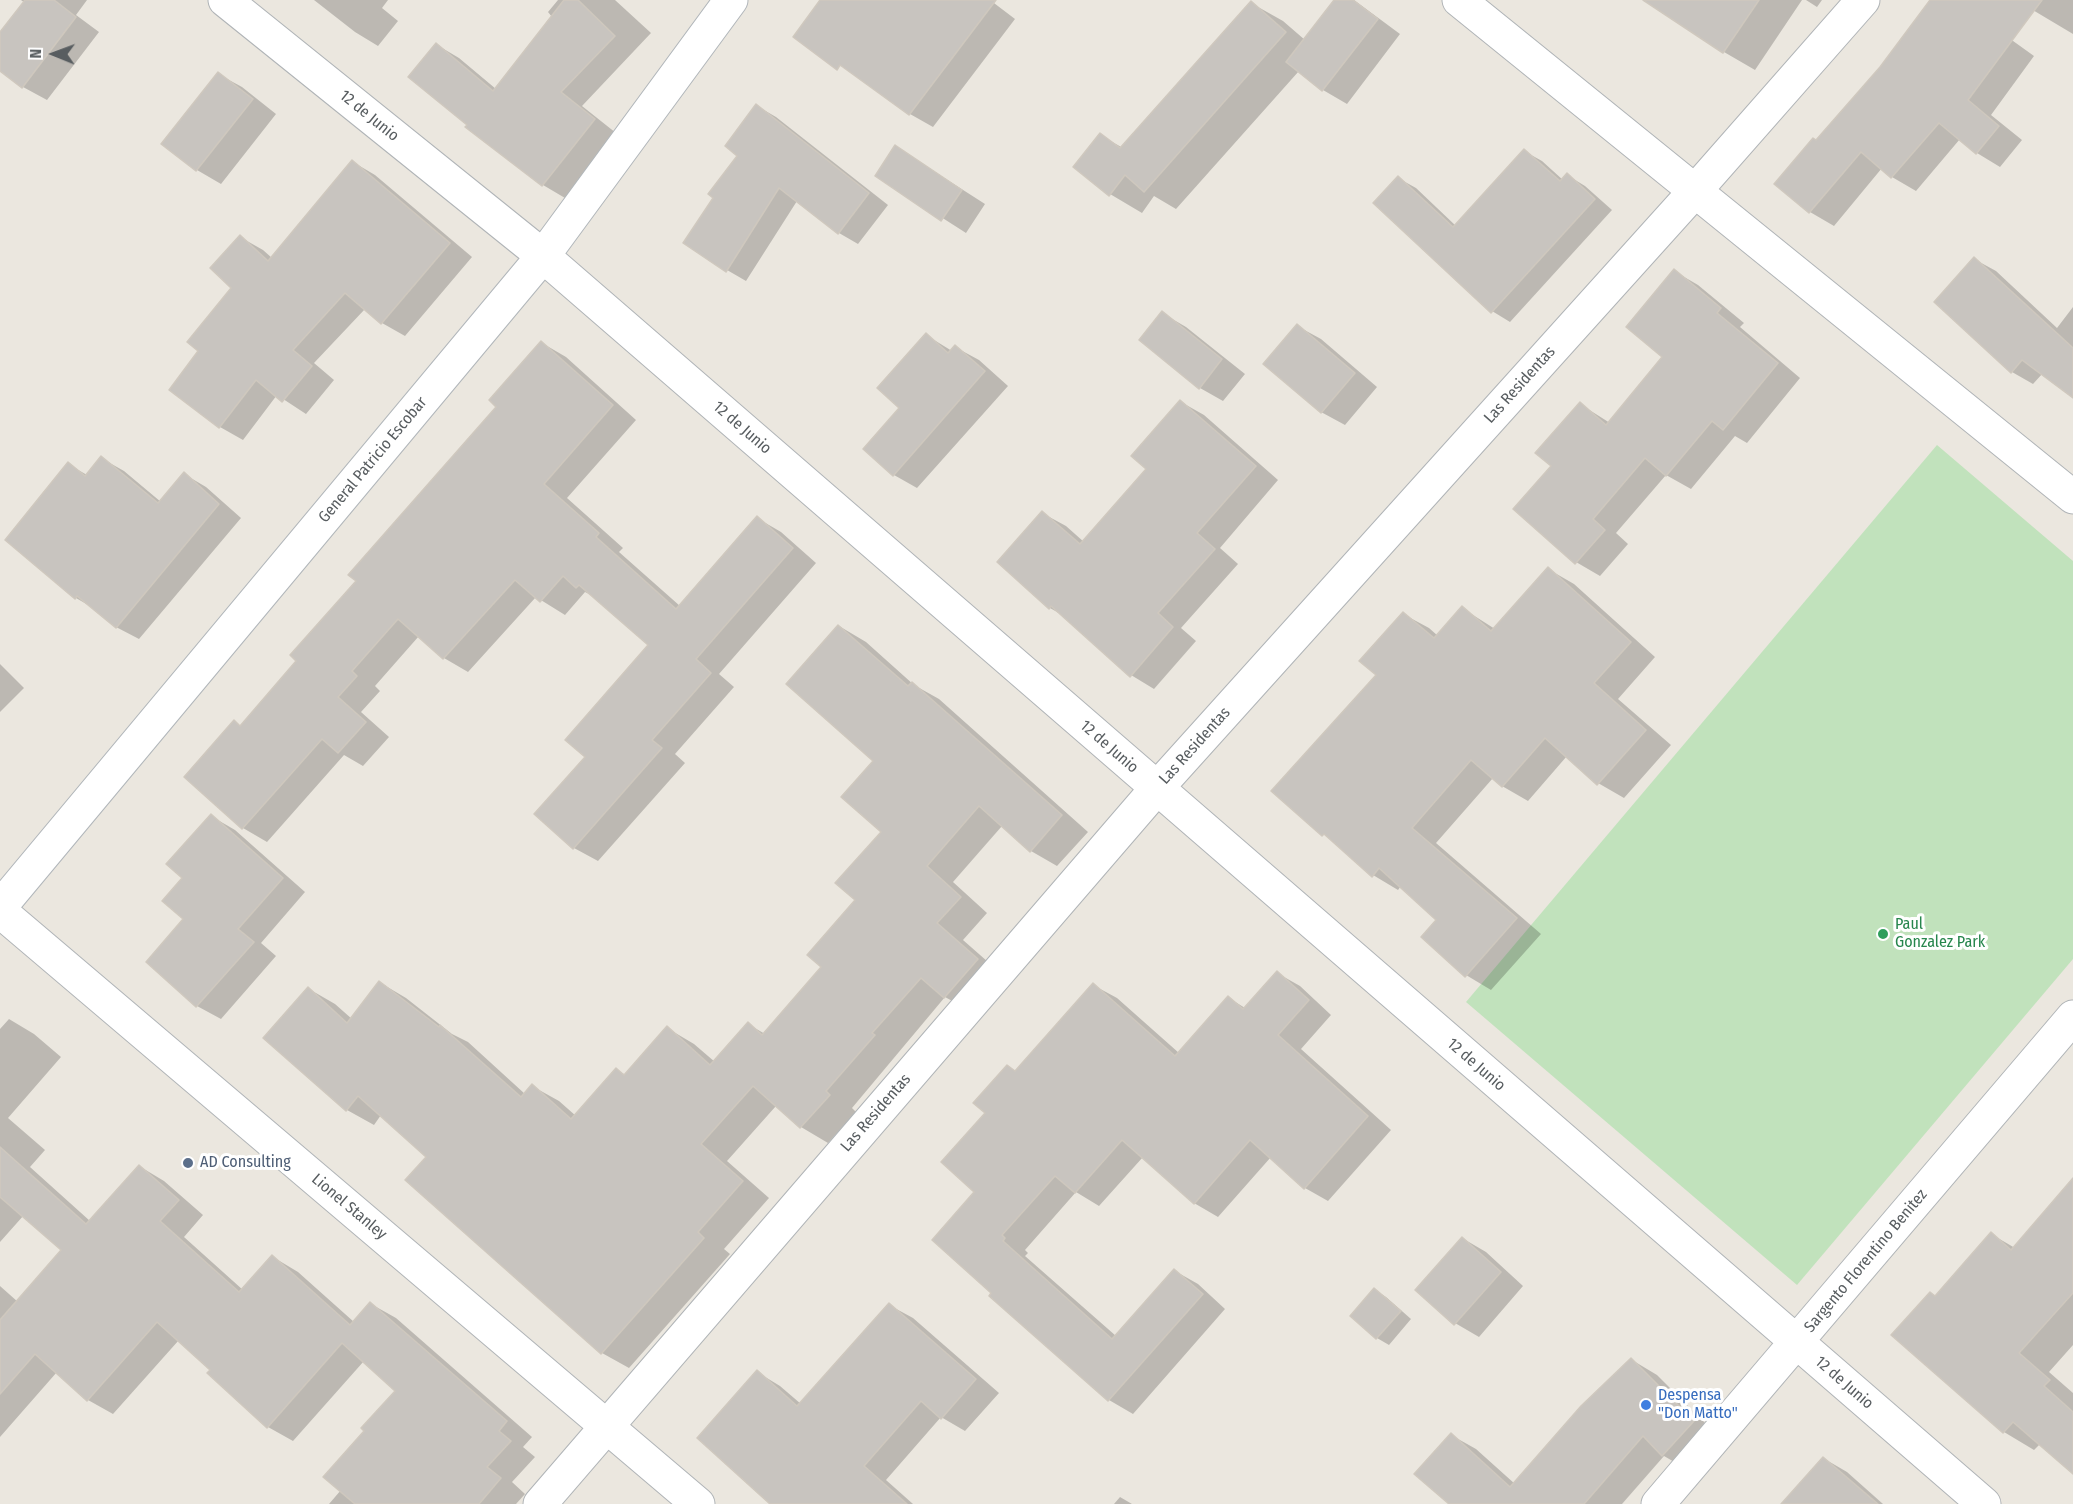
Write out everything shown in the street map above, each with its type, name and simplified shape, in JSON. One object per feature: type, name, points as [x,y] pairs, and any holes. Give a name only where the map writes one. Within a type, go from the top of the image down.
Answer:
[{"type":"street","name":"12 de Junio","points":[[225,0],[543,256],[1984,1504]]},
{"type":"street","name":"General Patricio Escobar","points":[[0,909],[543,256],[731,0]]},
{"type":"street","points":[[1459,0],[2073,497]]},
{"type":"street","name":"Las Residentas","points":[[540,1504],[1157,788],[1695,191],[1863,0]]},
{"type":"street","name":"Lionel Stanley","points":[[0,909],[698,1504]]},
{"type":"street","name":"Sargento Florentino Benitez","points":[[1658,1504],[2073,1017]]},
{"type":"green space","points":[[1937,445],[2073,561],[2073,959],[1797,1285],[1466,1002]]},
{"type":"building","points":[[25,0],[54,0],[76,17],[22,88],[0,71],[0,32]]},
{"type":"building","points":[[564,0],[578,0],[615,36],[561,92],[595,119],[542,186],[465,127],[467,125],[408,77],[436,43],[493,91]]},
{"type":"building","points":[[820,0],[996,0],[909,115],[840,65],[837,70],[793,37]]},
{"type":"building","points":[[1334,0],[1353,0],[1378,19],[1322,91],[1286,62]]},
{"type":"building","points":[[1643,0],[1759,0],[1723,53]]},
{"type":"building","points":[[1930,0],[2042,0],[1968,100],[1999,126],[1976,154],[1939,123],[1891,178],[1861,152],[1809,213],[1774,184],[1813,138],[1816,140],[1880,67]]},
{"type":"building","points":[[1251,1],[1286,32],[1144,192],[1125,175],[1109,196],[1073,167],[1100,133],[1120,148]]},
{"type":"building","points":[[218,72],[253,99],[196,171],[161,144]]},
{"type":"building","points":[[756,104],[869,193],[838,234],[779,188],[726,272],[683,243],[713,198],[708,194],[737,156],[725,146]]},
{"type":"building","points":[[895,145],[962,190],[941,221],[875,176]]},
{"type":"building","points":[[1524,149],[1560,181],[1567,173],[1595,199],[1491,313],[1373,203],[1398,176],[1453,227]]},
{"type":"building","points":[[352,160],[450,243],[381,324],[345,293],[293,350],[312,366],[282,402],[256,380],[219,428],[169,390],[198,351],[187,342],[231,288],[210,268],[240,235],[268,261]]},
{"type":"building","points":[[1974,257],[2073,348],[2073,398],[2022,360],[2011,373],[1934,302]]},
{"type":"building","points":[[1674,269],[1721,308],[1717,313],[1778,363],[1723,430],[1712,421],[1666,476],[1645,458],[1593,519],[1605,530],[1575,564],[1513,509],[1551,466],[1535,453],[1580,402],[1606,425],[1662,357],[1626,327]]},
{"type":"building","points":[[1162,311],[1222,359],[1199,389],[1139,340]]},
{"type":"building","points":[[1297,324],[1355,373],[1321,413],[1263,364]]},
{"type":"building","points":[[926,333],[948,353],[955,345],[985,371],[893,476],[863,449],[899,408],[877,388]]},
{"type":"building","points":[[541,341],[613,405],[544,484],[599,533],[596,537],[676,609],[757,516],[793,548],[696,659],[711,673],[652,740],[662,748],[573,849],[534,814],[585,757],[565,740],[648,645],[579,585],[576,588],[563,576],[540,602],[515,580],[443,659],[398,619],[352,671],[357,676],[338,697],[366,722],[338,753],[322,739],[242,829],[184,777],[234,720],[240,726],[296,661],[290,655],[356,581],[348,575],[496,407],[489,400]]},
{"type":"building","points":[[1180,400],[1256,466],[1197,533],[1215,549],[1158,613],[1173,627],[1130,677],[1051,606],[1049,609],[997,562],[1042,511],[1080,544],[1146,469],[1131,456]]},
{"type":"building","points":[[101,456],[158,503],[184,472],[219,504],[116,628],[77,596],[75,599],[5,540],[68,462],[85,476]]},
{"type":"building","points":[[1548,567],[1631,642],[1594,683],[1646,730],[1597,785],[1545,738],[1502,787],[1471,760],[1412,828],[1517,918],[1465,977],[1421,937],[1436,920],[1379,868],[1372,877],[1271,791],[1376,675],[1359,661],[1403,612],[1434,638],[1462,606],[1491,631]]},
{"type":"building","points":[[838,625],[908,686],[912,682],[1062,815],[1030,852],[979,806],[927,866],[961,897],[937,923],[978,959],[944,998],[921,978],[872,1033],[875,1035],[826,1091],[830,1095],[800,1128],[753,1086],[701,1144],[743,1181],[698,1232],[704,1238],[601,1354],[405,1180],[426,1157],[358,1096],[346,1111],[263,1038],[308,987],[347,1023],[379,981],[439,1027],[440,1025],[521,1097],[532,1084],[571,1119],[616,1068],[624,1075],[667,1026],[710,1065],[748,1022],[762,1035],[821,967],[807,955],[855,900],[835,883],[881,832],[841,797],[873,761],[786,684]]},
{"type":"building","points":[[211,814],[283,878],[238,929],[254,942],[196,1007],[146,962],[183,919],[162,901],[182,878],[166,864]]},
{"type":"building","points":[[1277,971],[1309,1000],[1278,1035],[1368,1116],[1304,1189],[1250,1140],[1194,1204],[1122,1140],[1075,1193],[1055,1176],[1002,1235],[1005,1238],[1003,1241],[1112,1339],[1174,1269],[1203,1294],[1108,1401],[989,1296],[991,1293],[932,1240],[974,1192],[941,1162],[985,1113],[973,1103],[1007,1065],[1015,1071],[1093,983],[1175,1056],[1228,996],[1243,1009]]},
{"type":"building","points":[[0,1147],[86,1224],[139,1165],[179,1200],[160,1221],[239,1292],[272,1255],[350,1325],[370,1302],[507,1421],[499,1431],[511,1441],[487,1467],[501,1478],[479,1504],[355,1504],[323,1477],[364,1431],[361,1428],[395,1391],[342,1343],[267,1428],[207,1373],[210,1370],[157,1322],[87,1401],[35,1354],[0,1394],[0,1320],[61,1250],[0,1197]]},
{"type":"building","points":[[2073,1178],[2073,1293],[2019,1353],[2050,1380],[2044,1386],[2073,1412],[2073,1474],[2013,1422],[2003,1433],[1891,1335],[1930,1292],[1935,1296],[1991,1232],[2011,1250]]},
{"type":"building","points":[[1462,1237],[1501,1272],[1454,1325],[1415,1290]]},
{"type":"building","points":[[1374,1288],[1401,1311],[1376,1339],[1350,1316]]},
{"type":"building","points":[[889,1303],[976,1379],[941,1419],[921,1401],[864,1466],[907,1504],[770,1504],[697,1438],[757,1370],[797,1406]]},
{"type":"building","points":[[1631,1358],[1694,1421],[1662,1456],[1643,1436],[1584,1504],[1449,1504],[1414,1474],[1451,1433],[1510,1487],[1581,1406]]},
{"type":"building","points":[[1823,1457],[1878,1504],[1781,1504]]},
{"type":"place","name":"Paul Gonzalez Park","points":[[1883,934]]},
{"type":"place","name":"AD Consulting","points":[[188,1163]]},
{"type":"place","name":"Despensa \"Don Matto\"","points":[[1646,1405]]}]
